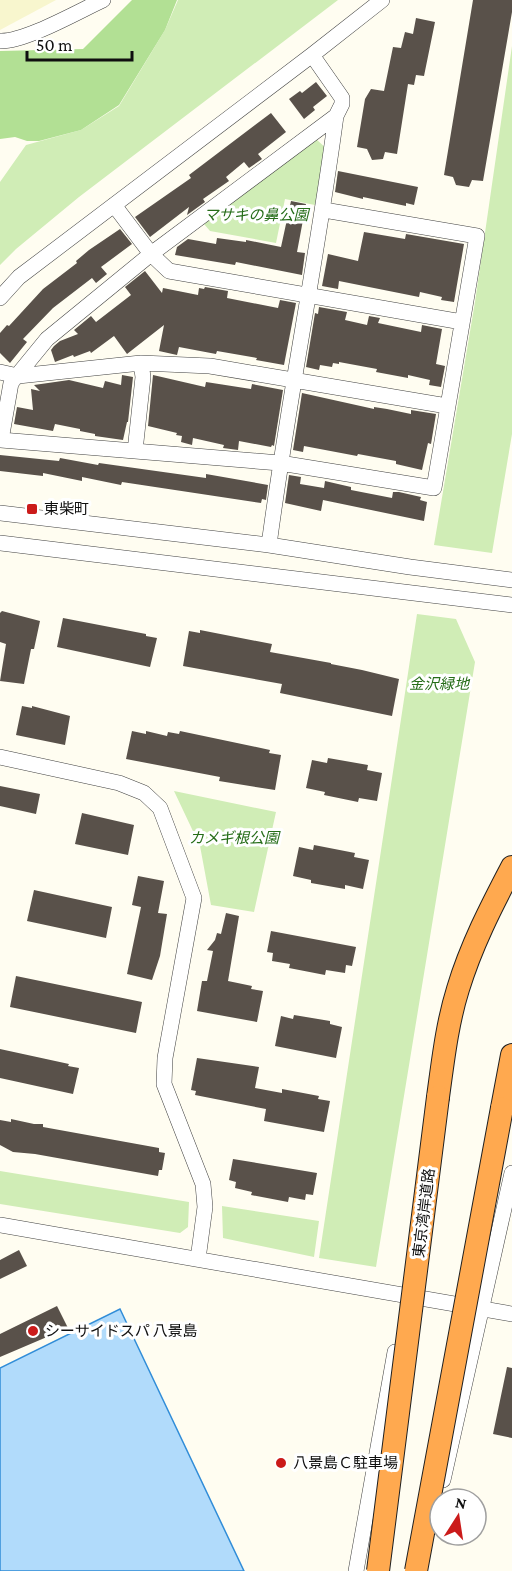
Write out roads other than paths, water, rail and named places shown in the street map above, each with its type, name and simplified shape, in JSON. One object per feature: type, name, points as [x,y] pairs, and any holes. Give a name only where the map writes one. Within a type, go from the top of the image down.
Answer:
[{"type":"highway","name":"東京湾岸道路","points":[[378,1571],[449,1025],[458,991],[482,926],[512,867]]},
{"type":"highway","points":[[416,1571],[512,1055]]},
{"type":"street","points":[[0,41],[25,36],[103,0]]},
{"type":"street","points":[[0,298],[19,277],[382,0]]},
{"type":"street","points":[[269,545],[307,295],[324,210],[336,116],[342,104],[342,98],[312,55]]},
{"type":"street","points":[[324,210],[477,236],[434,488],[280,464],[1,440],[11,383],[47,339],[151,254],[336,116]]},
{"type":"street","points":[[114,205],[151,254],[169,271],[462,321]]},
{"type":"street","points":[[0,372],[18,376],[141,363],[210,366],[447,406]]},
{"type":"street","points":[[135,451],[142,377],[141,363]]},
{"type":"street","points":[[0,513],[269,545],[512,580]]},
{"type":"street","points":[[0,543],[512,605]]},
{"type":"street","points":[[0,757],[119,783],[144,793],[160,808],[194,898],[165,1058],[164,1084],[203,1184],[206,1207],[198,1259]]},
{"type":"street","points":[[424,1571],[512,1173]]},
{"type":"street","points":[[0,1225],[512,1314]]},
{"type":"street","points":[[356,1571],[405,1295]]},
{"type":"water","points":[[120,1309],[244,1571],[0,1571],[0,1368]]},
{"type":"place","name":"東柴町","points":[[32,509]]},
{"type":"place","name":"シーサイドスパ 八景島","points":[[33,1331]]},
{"type":"place","name":"八景島Ｃ駐車場","points":[[281,1463]]},
{"type":"park label","name":"マサキの鼻公園","points":[[256,215]]},
{"type":"park label","name":"金沢緑地","points":[[439,684]]},
{"type":"park label","name":"カメギ根公園","points":[[234,838]]}]
